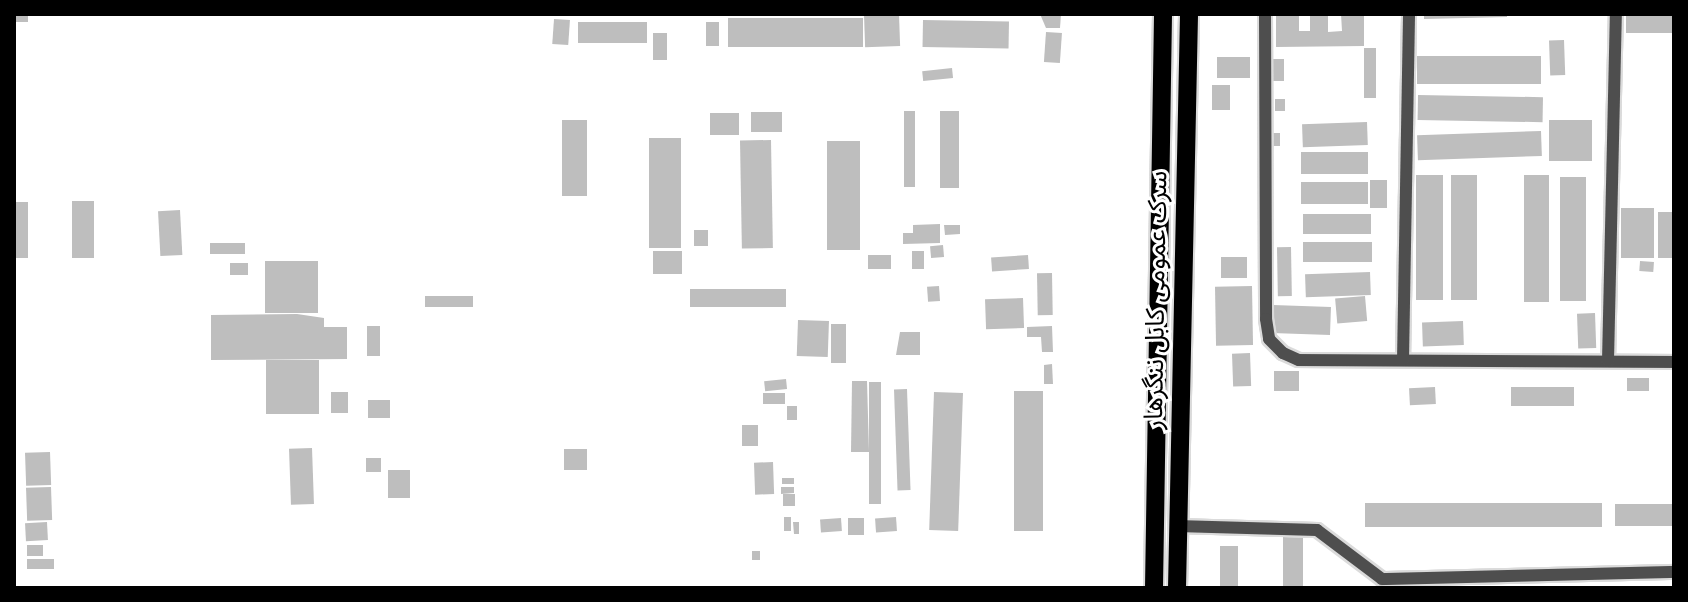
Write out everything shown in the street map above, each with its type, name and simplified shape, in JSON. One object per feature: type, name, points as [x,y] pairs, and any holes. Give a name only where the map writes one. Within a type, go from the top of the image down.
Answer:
[{"type":"highway","points":[[1154,588],[1163,14]]},
{"type":"highway","name":"سرک عمومی کابل ننگرهار","points":[[1177,588],[1189,14]]},
{"type":"lane","points":[[1265,14],[1269,339],[1299,360],[1674,362]]},
{"type":"lane","points":[[1403,360],[1409,14]]},
{"type":"lane","points":[[1608,361],[1616,14]]},
{"type":"lane","points":[[1177,526],[1317,530],[1382,579],[1674,572]]},
{"type":"building","points":[[14,14],[28,14],[28,22],[14,22]]},
{"type":"building","points":[[899,14],[900,46],[865,47],[864,15]]},
{"type":"building","points":[[1040,14],[1061,14],[1060,28],[1046,28]]},
{"type":"building","points":[[1276,14],[1299,14],[1299,31],[1310,31],[1310,14],[1328,14],[1328,32],[1342,31],[1341,14],[1364,14],[1364,46],[1276,47]]},
{"type":"building","points":[[1424,14],[1507,14],[1507,17],[1424,19]]},
{"type":"building","points":[[1626,14],[1674,14],[1674,33],[1626,33]]},
{"type":"building","points":[[728,18],[863,18],[863,47],[728,47]]},
{"type":"building","points":[[554,19],[570,20],[568,45],[552,44]]},
{"type":"building","points":[[923,20],[1009,22],[1009,48],[923,47]]},
{"type":"building","points":[[578,22],[647,22],[647,43],[578,43]]},
{"type":"building","points":[[706,22],[719,22],[719,46],[706,46]]},
{"type":"building","points":[[1046,32],[1062,33],[1060,63],[1044,62]]},
{"type":"building","points":[[653,33],[667,33],[667,60],[653,60]]},
{"type":"building","points":[[1564,40],[1565,75],[1550,76],[1549,41]]},
{"type":"building","points":[[1364,48],[1376,48],[1376,98],[1364,98]]},
{"type":"building","points":[[1417,56],[1541,56],[1541,84],[1417,84]]},
{"type":"building","points":[[1217,57],[1250,57],[1250,78],[1217,78]]},
{"type":"building","points":[[1273,59],[1284,59],[1284,81],[1273,81]]},
{"type":"building","points":[[952,68],[953,78],[923,81],[922,71]]},
{"type":"building","points":[[1212,85],[1230,85],[1230,110],[1212,110]]},
{"type":"building","points":[[1418,95],[1543,97],[1543,122],[1418,120]]},
{"type":"building","points":[[1275,99],[1285,99],[1285,111],[1275,111]]},
{"type":"building","points":[[904,111],[915,111],[915,187],[904,187]]},
{"type":"building","points":[[940,111],[959,111],[959,188],[940,188]]},
{"type":"building","points":[[751,112],[782,112],[782,132],[751,132]]},
{"type":"building","points":[[710,113],[739,113],[739,135],[710,135]]},
{"type":"building","points":[[562,120],[587,120],[587,196],[562,196]]},
{"type":"building","points":[[1549,120],[1592,120],[1592,161],[1549,161]]},
{"type":"building","points":[[1367,122],[1368,145],[1303,147],[1302,124]]},
{"type":"building","points":[[1541,131],[1542,156],[1418,160],[1417,135]]},
{"type":"building","points":[[1271,133],[1280,133],[1280,146],[1271,146]]},
{"type":"building","points":[[649,138],[681,138],[681,248],[649,248]]},
{"type":"building","points":[[771,140],[773,248],[742,249],[740,141]]},
{"type":"building","points":[[827,141],[860,141],[860,250],[827,250]]},
{"type":"building","points":[[1301,152],[1368,152],[1368,174],[1301,174]]},
{"type":"building","points":[[1416,175],[1443,175],[1443,300],[1416,300]]},
{"type":"building","points":[[1451,175],[1477,175],[1477,300],[1451,300]]},
{"type":"building","points":[[1524,175],[1549,175],[1549,302],[1524,302]]},
{"type":"building","points":[[1560,177],[1586,177],[1586,301],[1560,301]]},
{"type":"building","points":[[1370,180],[1387,180],[1387,208],[1370,208]]},
{"type":"building","points":[[1301,182],[1368,182],[1368,204],[1301,204]]},
{"type":"building","points":[[72,201],[94,201],[94,258],[72,258]]},
{"type":"building","points":[[14,202],[28,202],[28,258],[14,258]]},
{"type":"building","points":[[1621,208],[1654,208],[1654,258],[1621,258]]},
{"type":"building","points":[[180,210],[182,255],[160,256],[158,211]]},
{"type":"building","points":[[1658,212],[1674,212],[1674,258],[1658,258]]},
{"type":"building","points":[[1303,214],[1371,214],[1371,234],[1303,234]]},
{"type":"building","points":[[940,224],[940,243],[903,244],[903,233],[913,233],[913,225]]},
{"type":"building","points":[[944,225],[960,225],[960,234],[945,235]]},
{"type":"building","points":[[694,230],[708,230],[708,246],[694,246]]},
{"type":"building","points":[[1303,242],[1372,242],[1372,262],[1303,262]]},
{"type":"building","points":[[210,243],[245,243],[245,254],[210,254]]},
{"type":"building","points":[[943,245],[944,257],[931,258],[930,246]]},
{"type":"building","points":[[1277,247],[1291,247],[1292,296],[1278,296]]},
{"type":"building","points":[[653,251],[682,251],[682,274],[653,274]]},
{"type":"building","points":[[912,251],[924,251],[924,269],[912,269]]},
{"type":"building","points":[[868,255],[891,255],[891,269],[868,269]]},
{"type":"building","points":[[1028,255],[1029,269],[992,272],[991,258]]},
{"type":"building","points":[[1221,257],[1247,257],[1247,278],[1221,278]]},
{"type":"building","points":[[265,261],[318,261],[318,313],[265,313]]},
{"type":"building","points":[[1640,261],[1654,262],[1653,272],[1639,271]]},
{"type":"building","points":[[230,263],[248,263],[248,275],[230,275]]},
{"type":"building","points":[[1370,272],[1371,295],[1306,297],[1305,274]]},
{"type":"building","points":[[1037,273],[1052,273],[1053,315],[1038,315]]},
{"type":"building","points":[[939,286],[940,301],[928,302],[927,287]]},
{"type":"building","points":[[1252,286],[1253,345],[1216,346],[1215,287]]},
{"type":"building","points":[[690,289],[786,289],[786,307],[690,307]]},
{"type":"building","points":[[425,296],[473,296],[473,307],[425,307]]},
{"type":"building","points":[[1365,296],[1367,321],[1337,324],[1335,299]]},
{"type":"building","points":[[1023,298],[1024,328],[986,329],[985,299]]},
{"type":"building","points":[[1273,305],[1331,307],[1330,335],[1272,333]]},
{"type":"building","points":[[1595,313],[1596,348],[1578,349],[1577,314]]},
{"type":"building","points":[[297,314],[324,318],[324,327],[347,327],[347,359],[211,360],[211,315]]},
{"type":"building","points":[[798,320],[829,321],[828,357],[797,356]]},
{"type":"building","points":[[1463,321],[1464,345],[1423,346],[1422,322]]},
{"type":"building","points":[[831,324],[846,324],[846,363],[831,363]]},
{"type":"building","points":[[367,326],[380,326],[380,356],[367,356]]},
{"type":"building","points":[[1052,326],[1053,352],[1042,352],[1041,337],[1027,337],[1027,327]]},
{"type":"building","points":[[900,332],[920,332],[920,355],[896,355]]},
{"type":"building","points":[[1250,353],[1251,386],[1233,387],[1232,354]]},
{"type":"building","points":[[266,360],[319,360],[319,414],[266,414]]},
{"type":"building","points":[[1052,364],[1053,384],[1044,384],[1044,365]]},
{"type":"building","points":[[1274,371],[1299,371],[1299,391],[1274,391]]},
{"type":"building","points":[[1627,378],[1649,378],[1649,391],[1627,391]]},
{"type":"building","points":[[786,379],[787,389],[765,391],[764,381]]},
{"type":"building","points":[[852,381],[867,381],[869,452],[851,452]]},
{"type":"building","points":[[869,382],[881,382],[881,504],[869,504]]},
{"type":"building","points":[[1435,387],[1436,404],[1410,405],[1409,388]]},
{"type":"building","points":[[1511,387],[1574,387],[1574,406],[1511,406]]},
{"type":"building","points":[[894,389],[907,389],[911,490],[898,490]]},
{"type":"building","points":[[1014,391],[1043,391],[1043,531],[1014,531]]},
{"type":"building","points":[[331,392],[348,392],[348,413],[331,413]]},
{"type":"building","points":[[934,392],[963,393],[958,531],[929,530]]},
{"type":"building","points":[[763,393],[785,393],[785,404],[763,404]]},
{"type":"building","points":[[368,400],[390,400],[390,418],[368,418]]},
{"type":"building","points":[[787,406],[797,406],[797,420],[787,420]]},
{"type":"building","points":[[742,425],[758,425],[758,446],[742,446]]},
{"type":"building","points":[[312,448],[314,504],[291,505],[289,449]]},
{"type":"building","points":[[564,449],[587,449],[587,470],[564,470]]},
{"type":"building","points":[[50,452],[51,485],[26,486],[25,453]]},
{"type":"building","points":[[366,458],[381,458],[381,472],[366,472]]},
{"type":"building","points":[[773,462],[774,494],[755,495],[754,463]]},
{"type":"building","points":[[388,470],[410,470],[410,498],[388,498]]},
{"type":"building","points":[[782,478],[794,478],[794,484],[782,484]]},
{"type":"building","points":[[51,487],[52,520],[27,521],[26,488]]},
{"type":"building","points":[[781,487],[794,487],[794,493],[781,494]]},
{"type":"building","points":[[783,494],[795,494],[795,506],[783,506]]},
{"type":"building","points":[[1365,503],[1602,503],[1602,527],[1365,527]]},
{"type":"building","points":[[1615,504],[1674,504],[1674,526],[1615,526]]},
{"type":"building","points":[[784,517],[791,517],[791,531],[784,531]]},
{"type":"building","points":[[896,517],[897,531],[876,532],[875,518]]},
{"type":"building","points":[[841,518],[842,531],[821,532],[820,519]]},
{"type":"building","points":[[848,518],[864,518],[864,535],[848,535]]},
{"type":"building","points":[[47,522],[48,540],[26,541],[25,523]]},
{"type":"building","points":[[793,522],[799,522],[799,534],[794,534]]},
{"type":"building","points":[[1283,530],[1303,530],[1303,588],[1283,588]]},
{"type":"building","points":[[27,545],[43,545],[43,556],[27,556]]},
{"type":"building","points":[[1220,546],[1238,546],[1238,588],[1220,588]]},
{"type":"building","points":[[752,551],[760,551],[760,560],[752,560]]},
{"type":"building","points":[[27,559],[54,559],[54,569],[27,569]]}]
